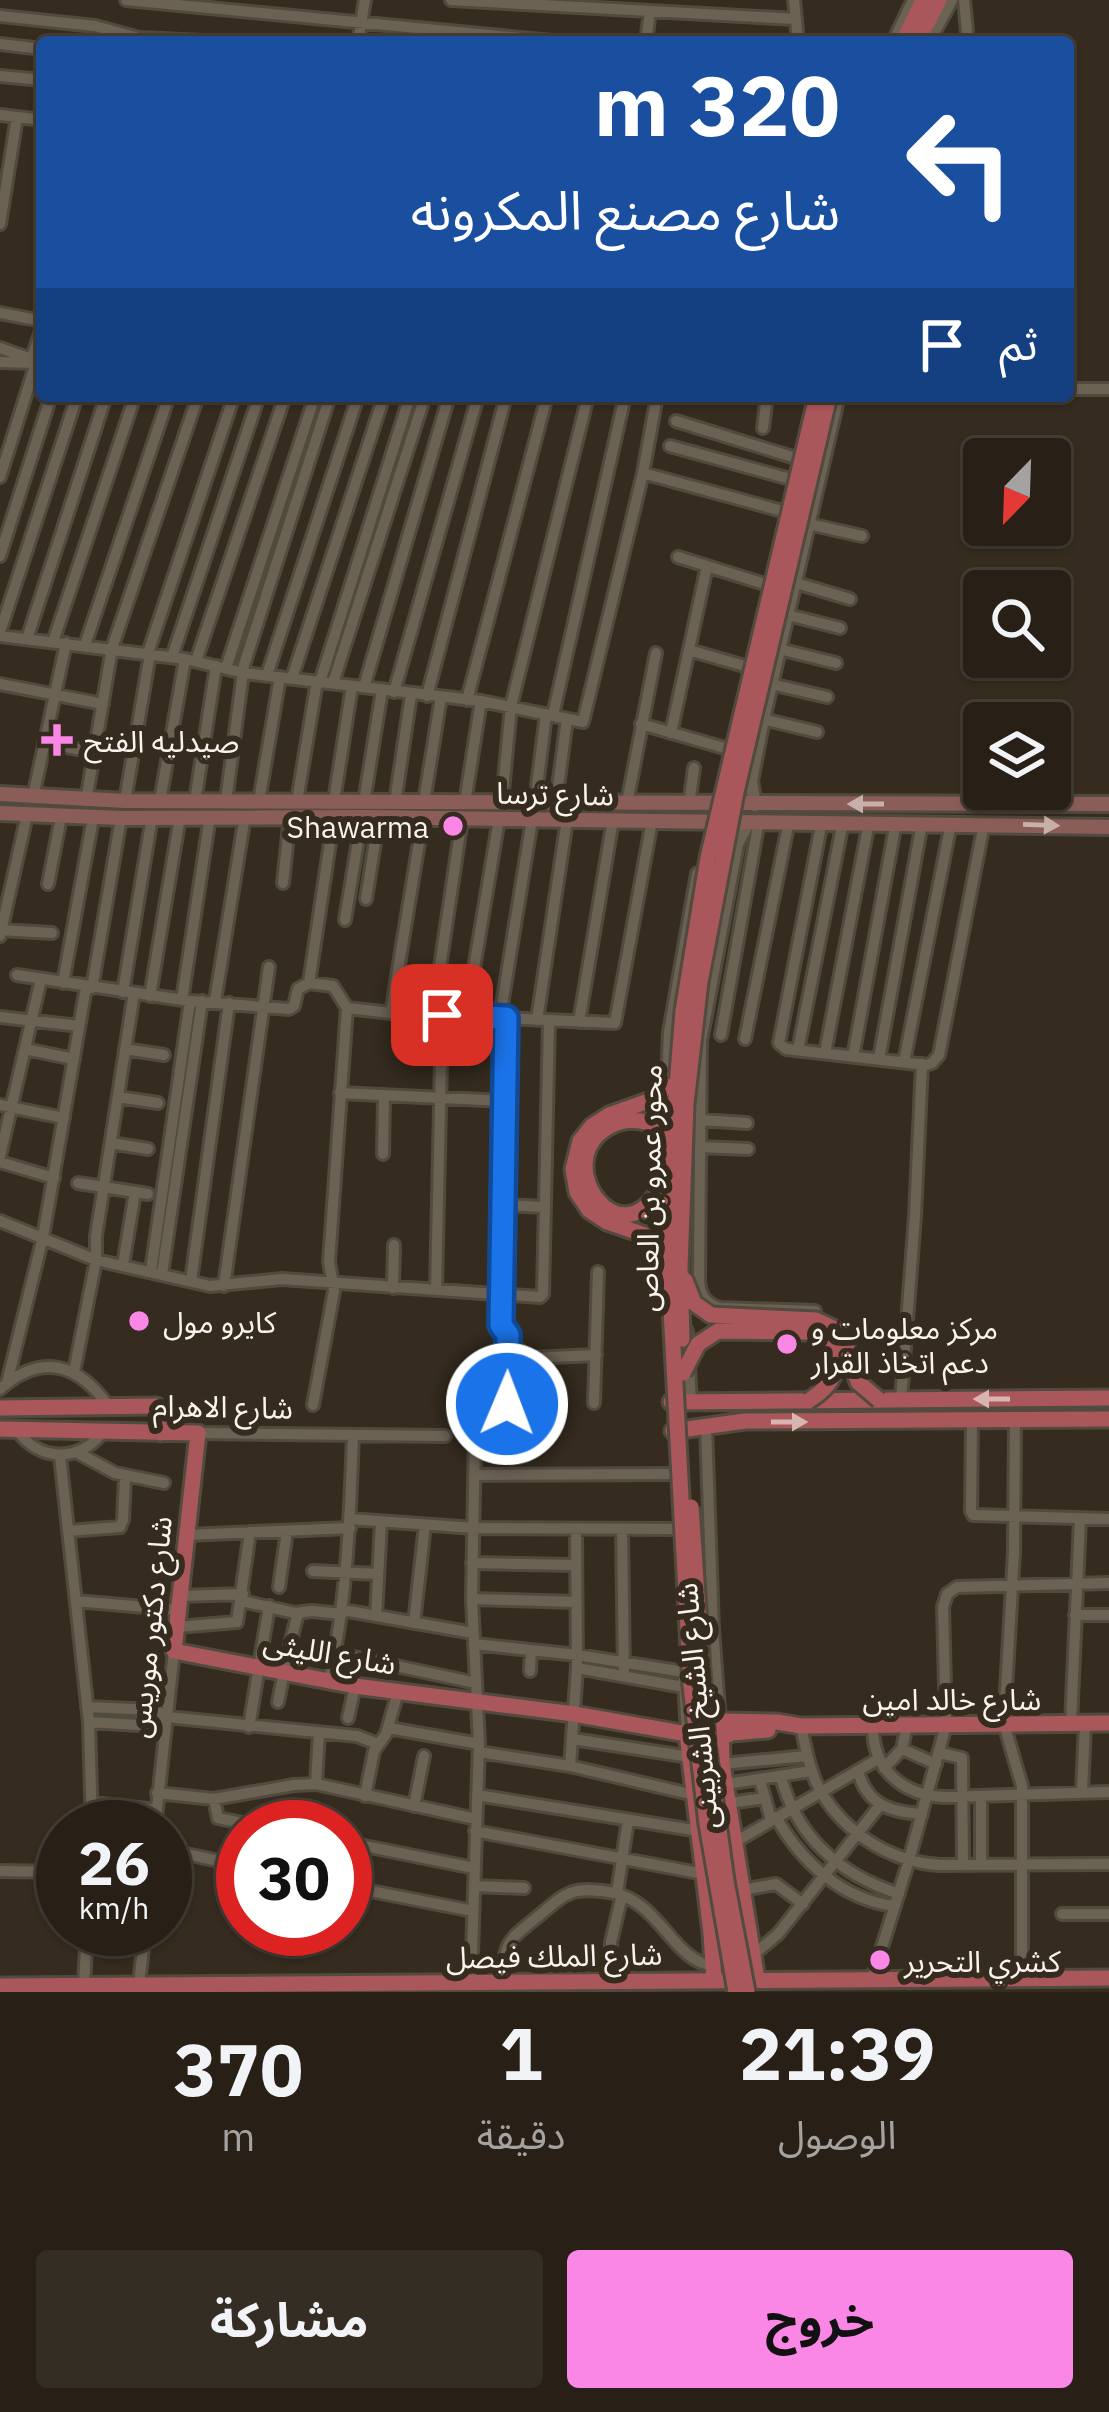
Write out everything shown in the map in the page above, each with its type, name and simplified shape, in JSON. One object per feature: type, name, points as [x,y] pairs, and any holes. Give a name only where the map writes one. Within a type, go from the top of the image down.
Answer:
[{"type":"main road","points":[[902,36],[923,0]]},
{"type":"main road","points":[[920,36],[939,0]]},
{"type":"main road","name":"محور عمرو بن العاص","points":[[752,1986],[723,1858],[707,1743],[671,1161],[682,1011],[708,858],[814,402]]},
{"type":"main road","name":"محور عمرو بن العاص","points":[[736,1992],[693,1712],[670,1291],[692,1033],[713,902],[828,402]]},
{"type":"main road","points":[[5,795],[5,810],[13,814]]},
{"type":"main road","name":"شارع ترسا","points":[[5,795],[86,801],[259,801],[293,809]]},
{"type":"main road","name":"شارع ترسا","points":[[13,814],[245,816],[293,809],[363,809],[395,802],[462,818],[699,821],[754,815],[1109,804]]},
{"type":"main road","name":"شارع ترسا","points":[[363,809],[380,817],[465,802],[706,803],[789,821],[1109,827]]},
{"type":"main road","points":[[667,1086],[651,1100],[609,1114],[592,1126],[580,1141],[573,1169],[577,1192],[594,1215],[645,1234],[675,1262],[694,1303],[711,1315],[816,1320],[835,1329],[855,1378],[879,1400]]},
{"type":"main road","points":[[666,1132],[640,1120],[611,1126],[599,1134],[589,1151],[586,1177],[593,1196],[608,1211],[635,1214],[652,1202],[671,1161]]},
{"type":"main road","points":[[683,1372],[695,1348],[712,1333],[734,1329],[812,1332],[830,1342],[838,1363],[830,1382],[808,1401]]},
{"type":"main road","points":[[670,1402],[1109,1398]]},
{"type":"main road","name":"شارع الاهرام","points":[[0,1408],[157,1406],[160,1432]]},
{"type":"main road","points":[[673,1431],[746,1421],[1109,1419]]},
{"type":"main road","name":"شارع الاهرام","points":[[8,1429],[198,1433]]},
{"type":"main road","name":"شارع دكتور موريس","points":[[174,1651],[198,1433]]},
{"type":"main road","name":"شارع الليثى","points":[[174,1651],[355,1686],[574,1714],[687,1734]]},
{"type":"main road","name":"شارع خالد امين","points":[[720,1730],[746,1720],[798,1725],[1109,1724]]},
{"type":"main road","name":"شارع خالد امين","points":[[720,1730],[727,1734],[798,1725]]},
{"type":"main road","name":"شارع الشيخ الشربينى","points":[[720,1730],[753,1955],[752,1986]]},
{"type":"main road","name":"شارع الشيخ الشربينى","points":[[687,1734],[714,1973]]},
{"type":"main road","points":[[711,1933],[729,1944],[742,1938],[746,1925]]},
{"type":"main road","name":"شارع الملك فيصل","points":[[0,1986],[471,1984],[714,1973],[752,1986],[1109,1978]]},
{"type":"street","points":[[126,0],[362,22],[428,36]]},
{"type":"street","points":[[359,36],[364,0]]},
{"type":"street","points":[[451,0],[796,19]]},
{"type":"street","points":[[794,0],[798,36]]},
{"type":"street","points":[[900,36],[914,0]]},
{"type":"street","points":[[931,36],[952,0]]},
{"type":"street","points":[[964,0],[967,36]]},
{"type":"street","points":[[647,36],[650,11]]},
{"type":"street","points":[[0,16],[95,26],[132,36]]},
{"type":"street","points":[[383,36],[384,26]]},
{"type":"street","points":[[0,44],[36,48]]},
{"type":"street","points":[[0,76],[36,79]]},
{"type":"street","points":[[0,115],[36,119]]},
{"type":"street","points":[[0,224],[17,117]]},
{"type":"street","points":[[0,313],[36,322]]},
{"type":"street","points":[[0,348],[35,362]]},
{"type":"street","points":[[1,366],[35,362]]},
{"type":"street","points":[[0,477],[35,362]]},
{"type":"street","points":[[1074,389],[1109,389]]},
{"type":"street","points":[[0,556],[50,402]]},
{"type":"street","points":[[74,402],[0,634],[184,659],[244,673],[474,700],[582,722],[656,402]]},
{"type":"street","points":[[27,639],[104,402]]},
{"type":"street","points":[[32,797],[54,694],[59,642],[133,402]]},
{"type":"street","points":[[85,645],[167,402]]},
{"type":"street","points":[[86,801],[112,649],[196,402]]},
{"type":"street","points":[[125,801],[149,654],[232,402]]},
{"type":"street","points":[[160,801],[184,659],[258,402]]},
{"type":"street","points":[[184,659],[283,402]]},
{"type":"street","points":[[195,801],[221,667],[313,402]]},
{"type":"street","points":[[226,801],[244,673],[328,402]]},
{"type":"street","points":[[259,801],[280,677],[356,402]]},
{"type":"street","points":[[280,677],[382,402]]},
{"type":"street","points":[[283,883],[293,809],[323,682],[408,402]]},
{"type":"street","points":[[323,682],[423,402]]},
{"type":"street","points":[[309,983],[334,809],[358,686],[447,402]]},
{"type":"street","points":[[345,920],[388,691],[476,402]]},
{"type":"street","points":[[391,1012],[423,810],[434,697],[505,402]]},
{"type":"street","points":[[465,802],[474,700],[547,402]]},
{"type":"street","points":[[502,802],[512,706],[587,402]]},
{"type":"street","points":[[535,802],[549,714],[624,402]]},
{"type":"street","points":[[763,428],[765,402]]},
{"type":"street","points":[[706,803],[715,791],[728,749],[814,402]]},
{"type":"street","points":[[721,1035],[754,815],[751,781],[837,402]]},
{"type":"street","points":[[676,421],[799,460]]},
{"type":"street","points":[[670,446],[794,480]]},
{"type":"street","points":[[643,473],[787,512]]},
{"type":"street","points":[[809,524],[862,536]]},
{"type":"street","points":[[678,557],[769,585]]},
{"type":"street","points":[[671,733],[707,566]]},
{"type":"street","points":[[796,583],[850,599]]},
{"type":"street","points":[[788,615],[840,628]]},
{"type":"street","points":[[779,649],[836,663]]},
{"type":"street","points":[[689,650],[748,667]]},
{"type":"street","points":[[627,803],[656,653]]},
{"type":"street","points":[[0,684],[103,704]]},
{"type":"street","points":[[771,684],[827,697]]},
{"type":"street","points":[[395,802],[411,695]]},
{"type":"street","points":[[556,802],[567,719]]},
{"type":"street","points":[[763,719],[818,732]]},
{"type":"street","points":[[641,724],[728,749]]},
{"type":"street","points":[[44,743],[94,752]]},
{"type":"street","points":[[688,804],[694,768]]},
{"type":"street","points":[[720,777],[736,787],[751,781]]},
{"type":"street","points":[[13,814],[17,861],[0,932],[52,933]]},
{"type":"street","points":[[690,1402],[685,1222],[701,1036],[736,844],[754,815]]},
{"type":"street","points":[[156,1273],[197,1001],[210,816]]},
{"type":"street","points":[[197,1001],[245,816]]},
{"type":"street","points":[[47,884],[61,817]]},
{"type":"street","points":[[149,996],[180,817]]},
{"type":"street","points":[[365,899],[380,817]]},
{"type":"street","points":[[63,983],[93,818]]},
{"type":"street","points":[[3,1386],[43,1237],[121,818]]},
{"type":"street","points":[[74,1372],[96,1260],[152,818]]},
{"type":"street","points":[[436,1290],[437,1015],[462,818]]},
{"type":"street","points":[[466,1016],[499,819]]},
{"type":"street","points":[[507,1404],[508,1335],[501,1325],[503,1018],[532,820]]},
{"type":"street","points":[[1,1224],[96,1260],[191,1282],[224,1286],[282,1279],[542,1296],[543,1020],[567,820]]},
{"type":"street","points":[[580,1022],[614,820]]},
{"type":"street","points":[[347,1008],[613,1024],[652,820]]},
{"type":"street","points":[[673,1431],[664,1304],[667,1086],[670,1032],[704,841],[705,830],[699,821]]},
{"type":"street","points":[[745,1039],[789,821]]},
{"type":"street","points":[[821,821],[778,1040],[784,1048],[922,1064],[932,1063],[939,1055],[984,824]]},
{"type":"street","points":[[798,1050],[843,822]]},
{"type":"street","points":[[824,1053],[869,822]]},
{"type":"street","points":[[853,1057],[896,822]]},
{"type":"street","points":[[879,1059],[922,823]]},
{"type":"street","points":[[904,1062],[951,823]]},
{"type":"street","points":[[704,841],[718,836],[736,844]]},
{"type":"street","points":[[0,859],[17,861]]},
{"type":"street","points":[[224,1286],[269,967]]},
{"type":"street","points":[[17,975],[149,996],[292,1008],[298,989],[309,983],[333,986],[347,1008],[328,1262],[334,1284],[313,1405]]},
{"type":"street","points":[[41,979],[6,1107],[0,1159],[54,1178]]},
{"type":"street","points":[[191,1282],[230,1003]]},
{"type":"street","points":[[0,1017],[79,1026]]},
{"type":"street","points":[[701,1036],[702,1295],[720,1308],[815,1311]]},
{"type":"street","points":[[25,1049],[74,1059]]},
{"type":"street","points":[[125,1049],[164,1054]]},
{"type":"street","points":[[901,1400],[922,1064]]},
{"type":"street","points":[[340,1093],[505,1101]]},
{"type":"street","points":[[383,1154],[384,1095]]},
{"type":"street","points":[[118,1097],[158,1102]]},
{"type":"street","points":[[6,1107],[64,1118]]},
{"type":"street","points":[[700,1120],[746,1123]]},
{"type":"street","points":[[111,1143],[148,1149]]},
{"type":"street","points":[[700,1147],[748,1149]]},
{"type":"street","points":[[77,1183],[141,1193],[123,1265]]},
{"type":"street","points":[[504,1205],[545,1207]]},
{"type":"street","points":[[393,1288],[394,1245]]},
{"type":"street","points":[[594,1403],[598,1272]]},
{"type":"street","points":[[508,1348],[532,1358],[596,1355]]},
{"type":"street","points":[[3,1386],[41,1367],[64,1368],[92,1385],[109,1407]]},
{"type":"street","points":[[972,1420],[971,1513],[975,1516],[1109,1519]]},
{"type":"street","points":[[1015,1420],[1004,1724],[1022,1794],[1022,1978]]},
{"type":"street","name":"شارع الشيخ الشربينى","points":[[706,1426],[720,1730]]},
{"type":"street","points":[[8,1429],[39,1451],[60,1456],[77,1453],[104,1431]]},
{"type":"street","name":"شارع الشيخ الشربينى","points":[[673,1431],[687,1734]]},
{"type":"street","name":"شارع الاهرام","points":[[198,1433],[446,1436]]},
{"type":"street","points":[[329,1681],[346,1572],[353,1435]]},
{"type":"street","points":[[471,1984],[479,1748],[472,1599],[475,1436]]},
{"type":"street","points":[[77,1453],[125,1477],[164,1483]]},
{"type":"street","points":[[60,1456],[93,1800]]},
{"type":"street","points":[[475,1475],[676,1474]]},
{"type":"street","points":[[68,1531],[120,1527],[125,1477]]},
{"type":"street","points":[[1080,1519],[1076,1615],[1082,1792]]},
{"type":"street","points":[[187,1535],[381,1522],[473,1528],[678,1529]]},
{"type":"street","points":[[376,1616],[381,1522]]},
{"type":"street","points":[[414,1623],[425,1525]]},
{"type":"street","points":[[570,1766],[577,1662],[576,1528]]},
{"type":"street","points":[[622,1528],[624,1670]]},
{"type":"street","points":[[279,1587],[287,1531]]},
{"type":"street","points":[[76,1601],[179,1611],[233,1624],[238,1620],[250,1532]]},
{"type":"street","points":[[472,1563],[576,1565]]},
{"type":"street","points":[[313,1571],[378,1574]]},
{"type":"street","points":[[864,1986],[897,1900],[946,1725],[945,1597],[957,1587],[1109,1583]]},
{"type":"street","points":[[179,1611],[242,1597],[298,1613],[376,1616],[684,1687]]},
{"type":"street","points":[[472,1599],[577,1602]]},
{"type":"street","points":[[249,1726],[269,1606]]},
{"type":"street","points":[[278,1702],[298,1613]]},
{"type":"street","points":[[1076,1615],[1109,1615]]},
{"type":"street","points":[[530,1671],[531,1650]]},
{"type":"street","name":"شارع دكتور موريس","points":[[157,1800],[174,1651]]},
{"type":"street","points":[[335,1653],[476,1683]]},
{"type":"street","points":[[624,1670],[684,1672]]},
{"type":"street","points":[[348,1718],[355,1686]]},
{"type":"street","points":[[365,1796],[398,1692]]},
{"type":"street","points":[[87,1707],[155,1710],[167,1717],[362,1737],[378,1744]]},
{"type":"street","points":[[88,1722],[156,1726],[167,1717]]},
{"type":"street","points":[[798,1725],[811,1771],[841,1819],[909,1860],[1109,1864]]},
{"type":"street","points":[[873,1725],[881,1764],[904,1787],[927,1796],[1109,1792]]},
{"type":"street","points":[[735,1842],[858,1771],[881,1764],[902,1749],[907,1725]]},
{"type":"street","points":[[388,1728],[694,1795]]},
{"type":"street","points":[[773,1730],[773,1759]]},
{"type":"street","points":[[748,1761],[749,1731]]},
{"type":"street","points":[[316,1784],[319,1733]]},
{"type":"street","points":[[573,1739],[690,1757]]},
{"type":"street","points":[[902,1749],[962,1758],[963,1864]]},
{"type":"street","points":[[414,1806],[424,1756]]},
{"type":"street","points":[[722,1764],[807,1756]]},
{"type":"street","points":[[726,1784],[811,1771]]},
{"type":"street","points":[[858,1771],[868,1794],[880,1805],[922,1814]]},
{"type":"street","points":[[781,1777],[792,1808],[815,1844],[836,1863],[897,1900]]},
{"type":"street","points":[[760,1780],[774,1819],[796,1850],[859,1897],[897,1900]]},
{"type":"street","points":[[157,1793],[214,1799],[316,1784],[475,1825],[704,1874]]},
{"type":"street","points":[[477,1795],[698,1831]]},
{"type":"street","points":[[981,1796],[981,1864]]},
{"type":"street","points":[[729,1803],[765,1798]]},
{"type":"street","points":[[214,1799],[216,1808]]},
{"type":"street","points":[[753,1955],[772,1940],[880,1805]]},
{"type":"street","points":[[610,1981],[628,1820]]},
{"type":"street","points":[[372,1847],[474,1868]]},
{"type":"street","points":[[0,1871],[36,1872]]},
{"type":"street","points":[[742,1890],[776,1884],[802,1904]]},
{"type":"street","points":[[474,1886],[524,1888]]},
{"type":"street","points":[[501,1983],[509,1941],[563,1894],[585,1888],[619,1894],[644,1906],[694,1960],[714,1973]]},
{"type":"street","points":[[372,1891],[473,1911]]},
{"type":"street","points":[[1062,1914],[1109,1914]]},
{"type":"street","points":[[84,1985],[86,1956]]},
{"type":"street","points":[[140,1985],[143,1956]]},
{"type":"place","name":"صيدليه الفتح","points":[[57,740]]},
{"type":"place","name":"Shawarma","points":[[453,826]]},
{"type":"place","name":"كايرو مول","points":[[139,1321]]},
{"type":"place","name":"مركز معلومات و دعم اتخاذ القرار","points":[[787,1344]]},
{"type":"place","name":"كشري التحرير","points":[[880,1960]]},
{"type":"route","points":[[442,1015],[506,1018],[501,1325],[508,1335],[507,1404]]}]
